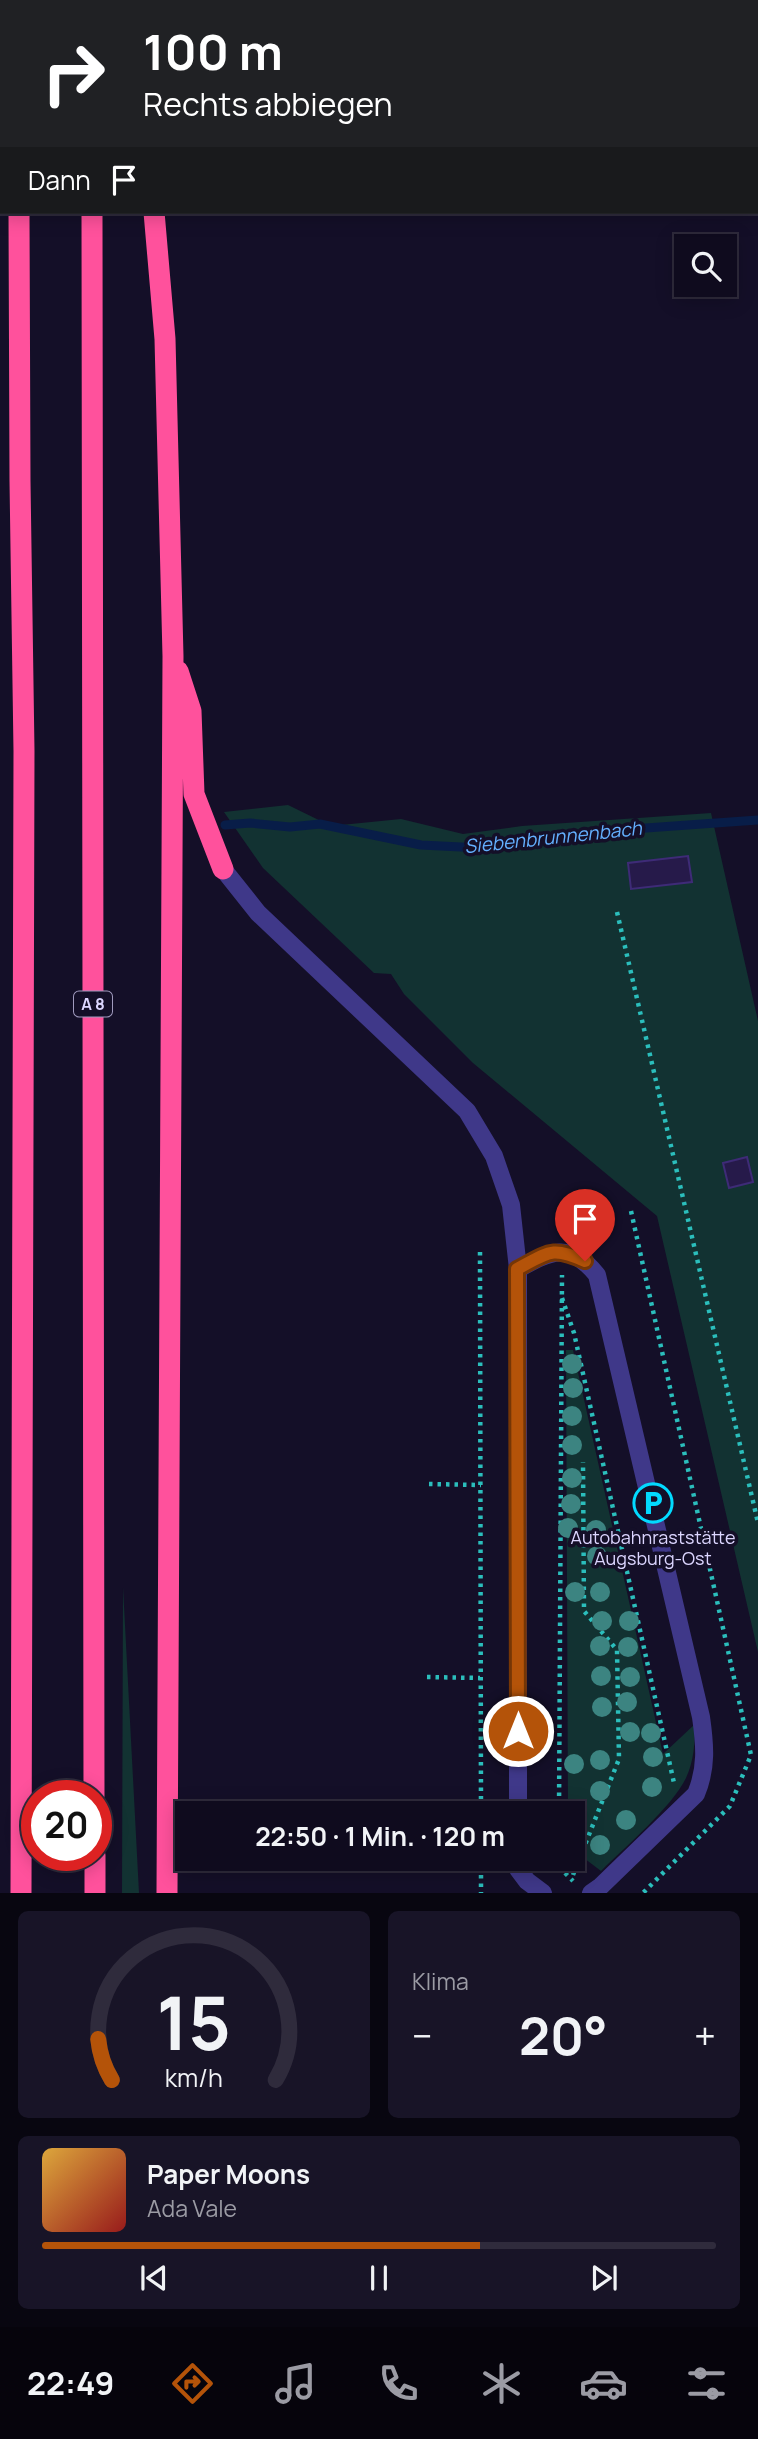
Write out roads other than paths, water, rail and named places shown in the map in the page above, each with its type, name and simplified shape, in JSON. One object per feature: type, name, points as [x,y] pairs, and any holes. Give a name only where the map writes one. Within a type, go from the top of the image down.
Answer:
[{"type":"highway","points":[[19,214],[23,751],[21,1893]]},
{"type":"highway","name":"A 8","points":[[92,214],[94,1780]]},
{"type":"highway","points":[[154,214],[165,340],[173,656],[167,1893]]},
{"type":"highway","points":[[173,656],[191,710],[194,794],[223,869]]},
{"type":"highway","points":[[94,1871],[95,1893]]},
{"type":"lane","points":[[223,869],[258,913],[467,1111],[494,1156],[511,1205],[517,1269],[518,1801]]},
{"type":"lane","points":[[517,1269],[546,1254],[562,1250],[585,1261],[597,1275],[701,1717],[705,1745],[703,1775],[696,1794],[591,1893]]},
{"type":"lane","points":[[518,1871],[518,1893]]},
{"type":"lane","points":[[522,1871],[527,1881],[543,1893]]},
{"type":"waterway","name":"Siebenbrunnenbach","points":[[225,825],[250,823],[290,827],[320,824],[421,845],[481,848],[646,828],[758,820]]},
{"type":"place","name":"Autobahnraststätte Augsburg-Ost","points":[[653,1503]]}]
